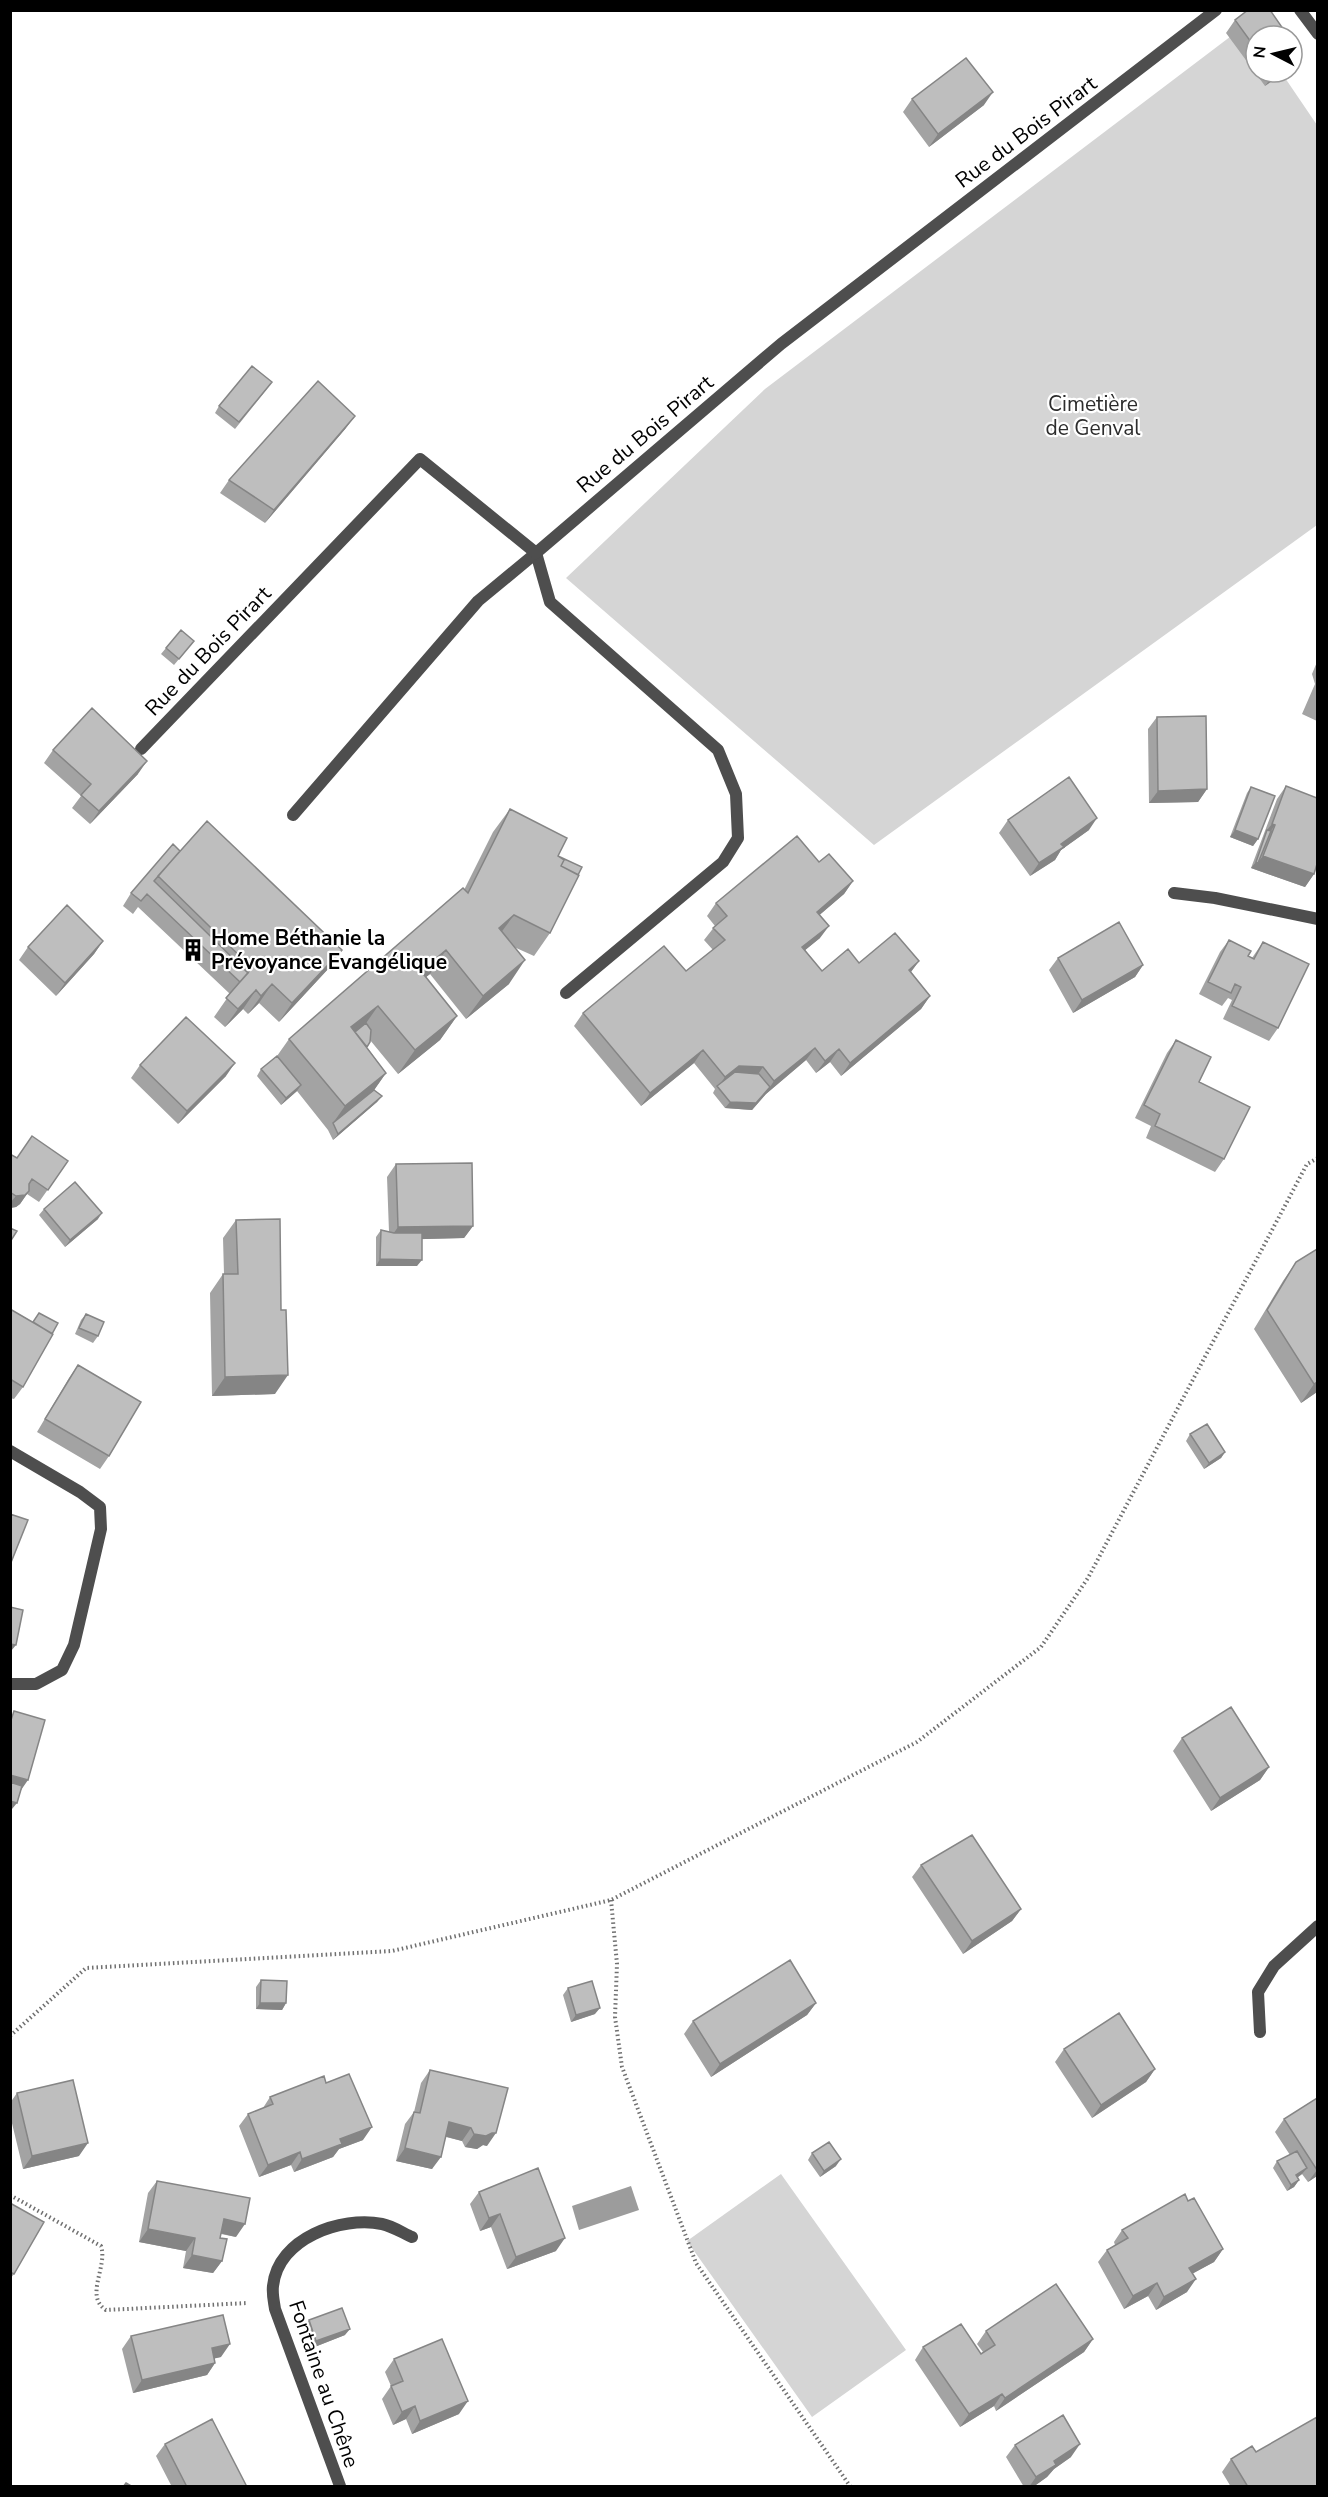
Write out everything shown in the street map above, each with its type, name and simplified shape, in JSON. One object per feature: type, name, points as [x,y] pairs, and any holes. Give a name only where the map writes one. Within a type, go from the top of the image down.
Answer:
[{"type":"street","name":"Rue du Bois Pirart","points":[[141,749],[420,459],[536,553],[781,344],[1216,10]]},
{"type":"street","points":[[1300,10],[1317,34]]},
{"type":"street","points":[[293,815],[478,601],[536,553],[550,602],[718,750],[736,794],[738,838],[723,862],[566,993]]},
{"type":"street","points":[[1174,893],[1215,898],[1317,919]]},
{"type":"street","points":[[10,1451],[80,1491],[100,1507],[101,1529],[74,1645],[62,1670],[36,1684],[10,1684]]},
{"type":"street","points":[[1260,2032],[1258,1992],[1274,1966],[1317,1926]]},
{"type":"street","name":"Fontaine au Chêne","points":[[340,2487],[275,2309],[273,2286],[279,2267],[286,2255],[312,2235],[360,2222],[384,2224],[412,2237]]},
{"type":"path","points":[[10,2036],[86,1968],[392,1951],[611,1900],[917,1742],[1041,1647],[1088,1578],[1307,1164],[1317,1158]]},
{"type":"path","points":[[611,1900],[617,1965],[615,2017],[622,2067],[696,2263],[850,2487]]},
{"type":"path","points":[[10,2194],[101,2246],[104,2255],[96,2296],[99,2306],[106,2310],[251,2303],[275,2309]]},
{"type":"green space","name":"Cimetière de Genval","points":[[1244,26],[1244,84],[1289,84],[1317,125],[1317,525],[874,845],[566,578],[765,389]]},
{"type":"green space","points":[[781,2174],[906,2350],[812,2417],[687,2241]]},
{"type":"shaded area","points":[[631,2186],[639,2210],[579,2230],[572,2206]]},
{"type":"building","points":[[1248,10],[1270,10],[1280,24],[1244,24],[1244,32],[1235,20]]},
{"type":"building","points":[[966,58],[993,92],[938,134],[912,99]]},
{"type":"building","points":[[252,366],[272,382],[239,422],[219,406]]},
{"type":"building","points":[[318,381],[355,416],[274,510],[229,480]]},
{"type":"building","points":[[181,630],[194,641],[179,659],[166,648]]},
{"type":"building","points":[[92,708],[147,761],[99,811],[81,795],[91,784],[53,750]]},
{"type":"building","points":[[1206,716],[1207,789],[1158,791],[1157,717]]},
{"type":"building","points":[[1069,777],[1097,818],[1061,844],[1064,847],[1039,863],[1008,820]]},
{"type":"building","points":[[1286,786],[1317,798],[1317,864],[1314,874],[1263,856]]},
{"type":"building","points":[[1251,787],[1275,796],[1258,839],[1235,830]]},
{"type":"building","points":[[510,809],[567,838],[558,856],[564,860],[561,866],[579,875],[550,933],[514,915],[499,928],[525,960],[483,996],[446,950],[421,971],[457,1016],[415,1050],[378,1006],[351,1027],[386,1073],[345,1106],[289,1039],[463,888],[468,893]]},
{"type":"building","points":[[207,821],[342,950],[292,1003],[272,984],[261,996],[256,990],[238,1009],[226,998],[252,968],[158,876]]},
{"type":"building","points":[[1267,830],[1271,831],[1258,863],[1256,862]]},
{"type":"building","points":[[797,836],[819,862],[829,854],[853,881],[817,912],[829,926],[802,947],[822,971],[848,949],[859,963],[895,933],[919,961],[909,970],[930,996],[850,1063],[839,1049],[825,1061],[815,1048],[774,1081],[763,1067],[739,1066],[725,1077],[703,1050],[650,1093],[583,1013],[664,946],[686,971],[725,940],[713,928],[727,916],[716,903]]},
{"type":"building","points":[[173,844],[180,851],[154,881],[248,973],[240,982],[147,894],[141,901],[131,893]]},
{"type":"building","points":[[558,856],[582,867],[578,875],[561,866],[564,860]]},
{"type":"building","points":[[67,905],[103,941],[65,983],[28,947]]},
{"type":"building","points":[[1119,922],[1143,965],[1082,1000],[1058,958]]},
{"type":"building","points":[[1229,940],[1251,951],[1248,956],[1254,959],[1263,942],[1309,964],[1278,1028],[1232,1006],[1241,987],[1235,984],[1231,993],[1208,982]]},
{"type":"building","points":[[186,1017],[235,1063],[187,1111],[140,1065]]},
{"type":"building","points":[[366,1023],[371,1030],[367,1047],[355,1032]]},
{"type":"building","points":[[1176,1040],[1211,1057],[1199,1082],[1250,1107],[1224,1159],[1155,1126],[1160,1114],[1144,1105]]},
{"type":"building","points":[[277,1056],[301,1085],[286,1098],[261,1069]]},
{"type":"building","points":[[735,1072],[759,1074],[770,1087],[756,1103],[730,1102],[717,1086]]},
{"type":"building","points":[[374,1090],[382,1096],[338,1134],[333,1123]]},
{"type":"building","points":[[32,1136],[68,1161],[48,1190],[32,1179],[29,1191],[25,1195],[16,1196],[10,1192],[10,1154],[17,1158]]},
{"type":"building","points":[[472,1163],[473,1226],[398,1227],[396,1164]]},
{"type":"building","points":[[75,1182],[102,1213],[70,1240],[44,1209]]},
{"type":"building","points":[[280,1219],[281,1310],[286,1310],[288,1375],[225,1377],[223,1274],[238,1274],[236,1220]]},
{"type":"building","points":[[10,1228],[17,1231],[10,1242]]},
{"type":"building","points":[[381,1230],[394,1233],[422,1233],[422,1260],[380,1259]]},
{"type":"building","points":[[1317,1249],[1317,1382],[1314,1384],[1267,1310],[1296,1262]]},
{"type":"building","points":[[10,1309],[53,1334],[23,1387],[10,1379]]},
{"type":"building","points":[[39,1313],[58,1323],[52,1334],[33,1322]]},
{"type":"building","points":[[86,1314],[104,1322],[98,1336],[79,1328]]},
{"type":"building","points":[[78,1365],[141,1402],[109,1456],[45,1419]]},
{"type":"building","points":[[1207,1424],[1225,1452],[1209,1463],[1190,1434]]},
{"type":"building","points":[[10,1514],[28,1520],[10,1565]]},
{"type":"building","points":[[10,1607],[23,1610],[16,1645],[10,1644]]},
{"type":"building","points":[[1231,1707],[1269,1767],[1220,1798],[1182,1738]]},
{"type":"building","points":[[14,1711],[45,1720],[28,1780],[10,1775],[10,1723]]},
{"type":"building","points":[[10,1782],[22,1786],[17,1803],[10,1801]]},
{"type":"building","points":[[972,1835],[1021,1909],[972,1941],[921,1865]]},
{"type":"building","points":[[790,1960],[816,2003],[720,2064],[693,2021]]},
{"type":"building","points":[[261,1980],[287,1981],[286,2003],[260,2003]]},
{"type":"building","points":[[592,1981],[600,2008],[576,2015],[568,1988]]},
{"type":"building","points":[[1119,2013],[1155,2069],[1101,2105],[1064,2049]]},
{"type":"building","points":[[430,2070],[508,2088],[496,2133],[486,2136],[474,2134],[471,2128],[449,2122],[441,2157],[405,2148],[414,2112],[420,2113]]},
{"type":"building","points":[[349,2074],[372,2127],[340,2139],[342,2144],[302,2159],[300,2152],[268,2165],[248,2114],[273,2104],[270,2097],[324,2076],[326,2083]]},
{"type":"building","points":[[73,2080],[88,2143],[32,2156],[17,2093]]},
{"type":"building","points":[[1317,2098],[1317,2170],[1284,2119]]},
{"type":"building","points":[[829,2142],[841,2159],[824,2171],[812,2153]]},
{"type":"building","points":[[1297,2151],[1307,2168],[1296,2175],[1299,2180],[1291,2185],[1277,2161]]},
{"type":"building","points":[[538,2168],[565,2238],[516,2257],[500,2214],[489,2218],[479,2192]]},
{"type":"building","points":[[157,2181],[250,2198],[245,2224],[224,2219],[220,2238],[227,2239],[222,2261],[192,2255],[195,2238],[148,2229]]},
{"type":"building","points":[[1185,2194],[1188,2201],[1194,2198],[1223,2249],[1189,2268],[1196,2279],[1164,2297],[1157,2283],[1133,2296],[1107,2250],[1128,2238],[1122,2230]]},
{"type":"building","points":[[10,2203],[44,2222],[14,2274],[10,2272]]},
{"type":"building","points":[[1056,2284],[1093,2339],[1005,2398],[1002,2394],[969,2414],[923,2347],[961,2324],[981,2354],[995,2345],[986,2331]]},
{"type":"building","points":[[342,2308],[350,2329],[316,2341],[309,2320]]},
{"type":"building","points":[[223,2315],[230,2344],[212,2348],[215,2363],[142,2380],[131,2336]]},
{"type":"building","points":[[442,2339],[468,2401],[420,2421],[415,2406],[402,2412],[391,2386],[403,2381],[394,2359]]},
{"type":"building","points":[[1063,2415],[1080,2444],[1054,2461],[1056,2465],[1036,2477],[1015,2445]]},
{"type":"building","points":[[1317,2417],[1317,2487],[1248,2487],[1231,2459],[1252,2446],[1256,2452]]},
{"type":"building","points":[[212,2419],[247,2487],[187,2487],[165,2444]]},
{"type":"place","name":"Home Béthanie la Prévoyance Evangélique","points":[[193,950]]}]
